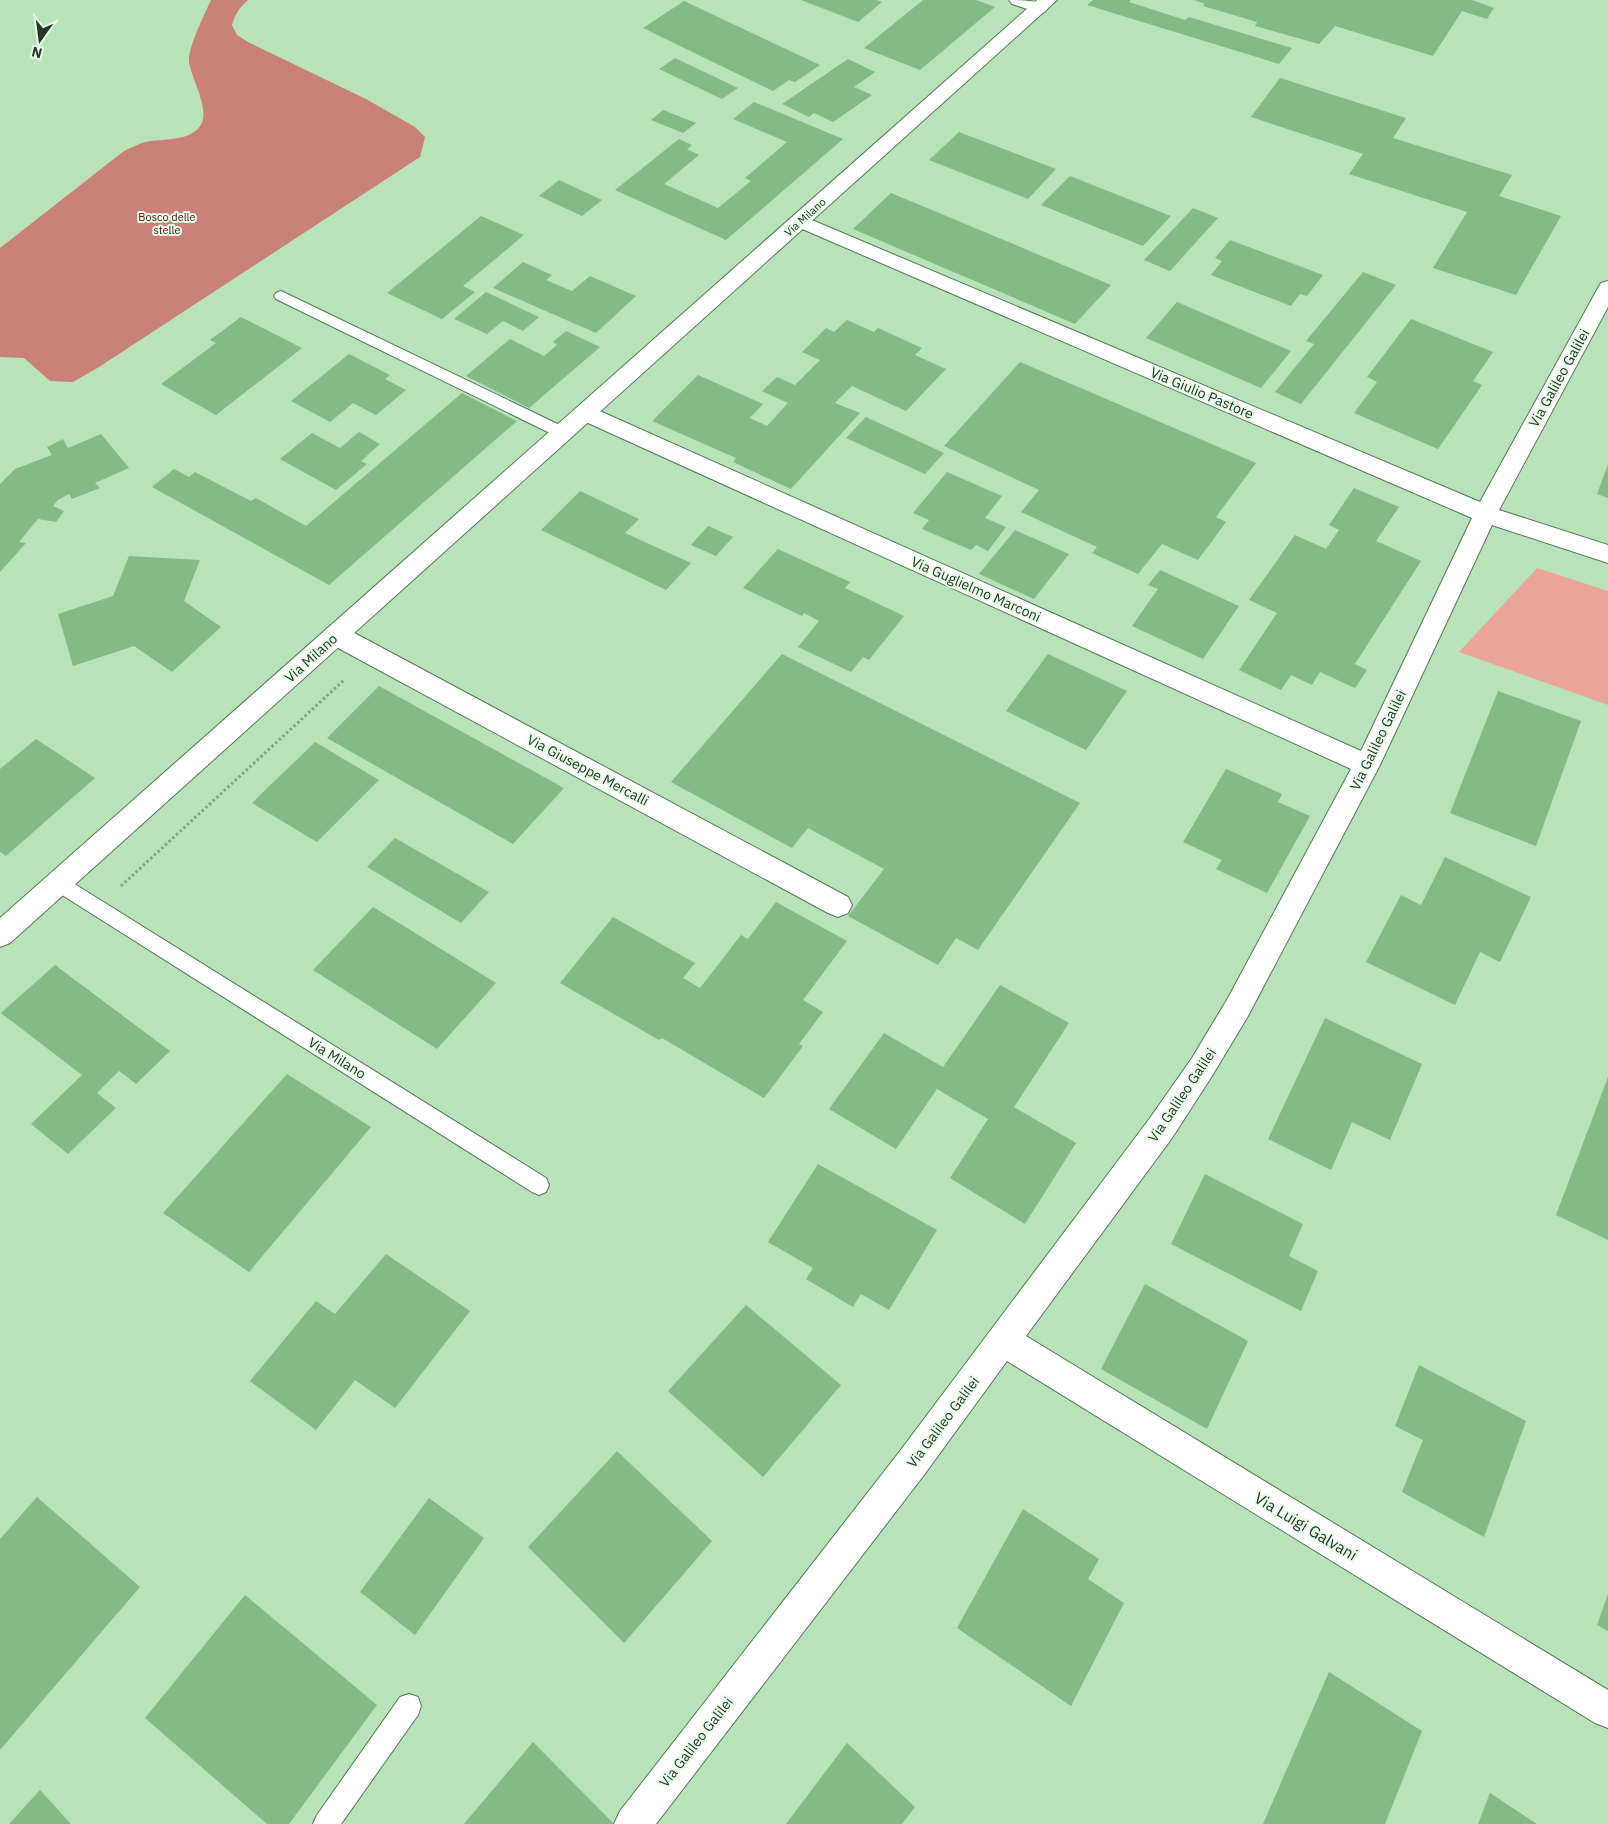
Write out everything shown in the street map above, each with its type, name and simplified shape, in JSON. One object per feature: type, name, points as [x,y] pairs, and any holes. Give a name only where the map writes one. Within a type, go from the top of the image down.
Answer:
[{"type":"street","name":"Via Milano","points":[[0,935],[800,221],[1035,3]]},
{"type":"street","name":"Via Giulio Pastore","points":[[800,221],[1485,514],[1608,554]]},
{"type":"street","name":"Via Galileo Galilei","points":[[633,1824],[1004,1341],[1161,1128],[1202,1067],[1238,1007],[1367,765],[1485,514],[1608,288]]},
{"type":"street","name":"Via Guglielmo Marconi","points":[[585,413],[1367,765]]},
{"type":"street","name":"Via Giuseppe Mercalli","points":[[336,635],[838,905]]},
{"type":"street","name":"Via Luigi Galvani","points":[[1004,1341],[1608,1710]]},
{"type":"lane","points":[[281,296],[563,433]]},
{"type":"lane","name":"Via Milano","points":[[58,883],[539,1185]]},
{"type":"lane","points":[[326,1824],[410,1706]]},
{"type":"shaded area","points":[[1537,568],[1608,591],[1608,705],[1459,652]]},
{"type":"green space","name":"Bosco delle stelle","points":[[211,0],[248,0],[238,11],[233,21],[232,25],[237,35],[366,99],[415,127],[425,137],[420,157],[99,367],[73,382],[50,381],[24,358],[0,357],[0,248],[124,151],[145,142],[183,137],[194,132],[200,126],[203,118],[203,109],[191,69],[189,55]]},
{"type":"building","points":[[801,0],[876,0],[882,2],[858,22]]},
{"type":"building","points":[[923,0],[976,0],[995,7],[920,70],[864,48]]},
{"type":"building","points":[[1093,0],[1131,0],[1129,2],[1185,20],[1189,17],[1292,48],[1279,64],[1087,5]]},
{"type":"building","points":[[1194,0],[1472,0],[1494,8],[1487,19],[1462,11],[1433,56],[1335,26],[1319,44],[1255,26],[1257,22],[1203,6],[1205,4]]},
{"type":"building","points":[[684,1],[820,65],[795,82],[789,80],[773,91],[643,28]]},
{"type":"building","points":[[675,58],[738,88],[722,99],[659,69]]},
{"type":"building","points":[[848,59],[875,72],[854,87],[872,95],[833,122],[814,113],[809,117],[782,104]]},
{"type":"building","points":[[1280,78],[1406,118],[1393,138],[1512,175],[1499,196],[1561,216],[1516,295],[1433,268],[1467,212],[1349,174],[1363,154],[1251,117]]},
{"type":"building","points":[[754,102],[843,139],[726,240],[615,190],[679,139],[692,145],[687,149],[699,155],[664,184],[718,208],[751,181],[745,178],[787,142],[733,119]]},
{"type":"building","points":[[663,110],[696,123],[683,133],[651,120]]},
{"type":"building","points":[[959,132],[1056,169],[1028,199],[929,160]]},
{"type":"building","points":[[1070,176],[1171,216],[1143,246],[1041,205]]},
{"type":"building","points":[[559,180],[602,200],[582,216],[539,196]]},
{"type":"building","points":[[891,193],[1111,285],[1075,324],[853,229]]},
{"type":"building","points":[[1193,208],[1218,218],[1170,271],[1144,260]]},
{"type":"building","points":[[481,216],[524,235],[463,286],[475,292],[442,319],[387,293]]},
{"type":"building","points":[[1230,240],[1323,275],[1307,296],[1300,294],[1291,306],[1211,275],[1222,261],[1215,258]]},
{"type":"building","points":[[523,262],[552,275],[546,280],[572,291],[590,276],[636,296],[596,333],[493,288]]},
{"type":"building","points":[[1363,272],[1396,285],[1301,404],[1275,392],[1314,344],[1306,341]]},
{"type":"building","points":[[486,292],[539,317],[523,331],[503,321],[487,334],[454,319]]},
{"type":"building","points":[[1177,302],[1291,351],[1261,388],[1146,338]]},
{"type":"building","points":[[241,317],[302,348],[216,415],[161,384],[216,343],[210,340]]},
{"type":"building","points":[[1411,319],[1493,352],[1473,381],[1482,385],[1438,449],[1354,413],[1377,382],[1367,377]]},
{"type":"building","points":[[847,320],[874,332],[878,328],[922,348],[915,355],[946,369],[906,411],[852,386],[835,403],[860,413],[791,489],[733,462],[736,458],[652,421],[698,375],[763,404],[750,418],[767,426],[788,403],[762,391],[777,377],[795,385],[820,360],[802,352],[826,328],[834,332]]},
{"type":"building","points":[[566,331],[600,347],[529,408],[466,376],[510,339],[544,356],[557,345],[553,342]]},
{"type":"building","points":[[349,354],[390,375],[385,379],[406,390],[376,415],[353,403],[330,422],[291,401]]},
{"type":"building","points":[[1020,362],[1256,463],[1216,517],[1226,522],[1198,560],[1162,544],[1138,574],[1092,553],[1097,547],[1021,512],[1039,490],[944,446]]},
{"type":"building","points":[[462,393],[517,421],[329,585],[152,487],[174,469],[189,477],[195,472],[251,501],[256,498],[306,526]]},
{"type":"building","points":[[866,417],[944,453],[925,474],[846,438]]},
{"type":"building","points":[[359,432],[380,444],[361,461],[367,464],[336,490],[280,459],[312,433],[340,448]]},
{"type":"building","points":[[101,434],[129,468],[95,483],[100,488],[72,499],[69,494],[58,500],[53,506],[64,511],[56,522],[38,519],[19,542],[26,543],[0,572],[0,484],[15,469],[52,455],[47,447],[63,439],[68,448]]},
{"type":"building","points":[[1608,464],[1608,498],[1597,494]]},
{"type":"building","points":[[947,472],[1002,496],[985,518],[1006,527],[988,551],[976,545],[971,550],[922,529],[929,520],[913,513]]},
{"type":"building","points":[[1354,488],[1399,507],[1376,541],[1421,561],[1355,664],[1367,670],[1355,688],[1320,672],[1312,685],[1291,675],[1281,690],[1239,670],[1277,613],[1249,600],[1295,535],[1326,549],[1339,530],[1329,525]]},
{"type":"building","points":[[580,491],[639,519],[625,533],[691,563],[666,590],[541,530]]},
{"type":"building","points":[[708,526],[733,537],[716,556],[691,545]]},
{"type":"building","points":[[1015,530],[1069,554],[1034,599],[979,574]]},
{"type":"building","points":[[778,549],[850,582],[845,588],[904,616],[869,660],[863,657],[851,672],[798,647],[819,621],[804,613],[802,616],[743,588]]},
{"type":"building","points":[[129,556],[200,560],[184,601],[221,627],[172,672],[134,646],[73,666],[58,614],[113,596]]},
{"type":"building","points":[[1160,570],[1239,606],[1203,659],[1132,626],[1158,589],[1148,585]]},
{"type":"building","points":[[782,654],[1080,803],[978,950],[956,938],[938,965],[848,916],[884,869],[808,828],[792,848],[671,782]]},
{"type":"building","points":[[1048,654],[1127,691],[1086,750],[1006,711]]},
{"type":"building","points":[[379,686],[564,788],[513,844],[327,738]]},
{"type":"building","points":[[1498,691],[1581,721],[1536,846],[1450,813]]},
{"type":"building","points":[[36,739],[95,778],[6,856],[0,852],[0,769]]},
{"type":"building","points":[[315,742],[379,780],[317,842],[252,803]]},
{"type":"building","points":[[1226,769],[1282,794],[1278,802],[1310,816],[1267,893],[1216,869],[1222,860],[1183,842]]},
{"type":"building","points":[[395,838],[489,892],[461,923],[367,867]]},
{"type":"building","points":[[1445,857],[1531,897],[1500,962],[1480,952],[1455,1005],[1366,962],[1401,895],[1421,905]]},
{"type":"building","points":[[776,902],[847,941],[803,1000],[823,1012],[799,1044],[803,1046],[764,1098],[662,1038],[659,1040],[560,983],[613,917],[695,963],[683,978],[700,988],[741,935],[748,939]]},
{"type":"building","points":[[373,907],[496,983],[437,1049],[313,970]]},
{"type":"building","points":[[55,965],[170,1051],[136,1084],[119,1071],[97,1093],[116,1108],[68,1154],[31,1124],[82,1075],[1,1013]]},
{"type":"building","points":[[1000,985],[1069,1023],[1014,1107],[1076,1143],[1025,1224],[950,1178],[988,1119],[937,1089],[896,1149],[829,1109],[884,1033],[943,1067]]},
{"type":"building","points":[[1325,1018],[1422,1064],[1390,1140],[1352,1122],[1331,1170],[1268,1139]]},
{"type":"building","points":[[287,1074],[371,1127],[249,1272],[163,1213]]},
{"type":"building","points":[[1608,1077],[1608,1240],[1556,1215]]},
{"type":"building","points":[[818,1164],[937,1230],[889,1310],[861,1294],[853,1307],[806,1279],[813,1268],[768,1242]]},
{"type":"building","points":[[1205,1174],[1303,1224],[1289,1256],[1318,1271],[1301,1311],[1171,1244]]},
{"type":"building","points":[[386,1254],[470,1311],[395,1408],[355,1380],[316,1430],[250,1381],[316,1301],[335,1314]]},
{"type":"building","points":[[1145,1284],[1248,1341],[1207,1429],[1101,1369]]},
{"type":"building","points":[[746,1305],[841,1385],[763,1477],[668,1391]]},
{"type":"building","points":[[1419,1365],[1526,1421],[1484,1537],[1402,1492],[1423,1440],[1395,1426]]},
{"type":"building","points":[[617,1451],[712,1541],[624,1643],[528,1547]]},
{"type":"building","points":[[37,1497],[140,1587],[0,1750],[0,1539]]},
{"type":"building","points":[[429,1498],[484,1538],[415,1635],[360,1592]]},
{"type":"building","points":[[1023,1509],[1099,1559],[1088,1579],[1124,1603],[1071,1706],[957,1628]]},
{"type":"building","points":[[1608,1594],[1608,1631],[1597,1625]]},
{"type":"building","points":[[245,1595],[377,1705],[289,1824],[267,1824],[145,1718]]},
{"type":"building","points":[[1329,1672],[1422,1731],[1385,1824],[1263,1824]]},
{"type":"building","points":[[533,1742],[614,1824],[464,1824]]},
{"type":"building","points":[[847,1743],[915,1807],[902,1824],[786,1824]]},
{"type":"building","points":[[40,1790],[71,1824],[9,1824]]},
{"type":"building","points":[[1490,1793],[1537,1824],[1478,1824]]}]
